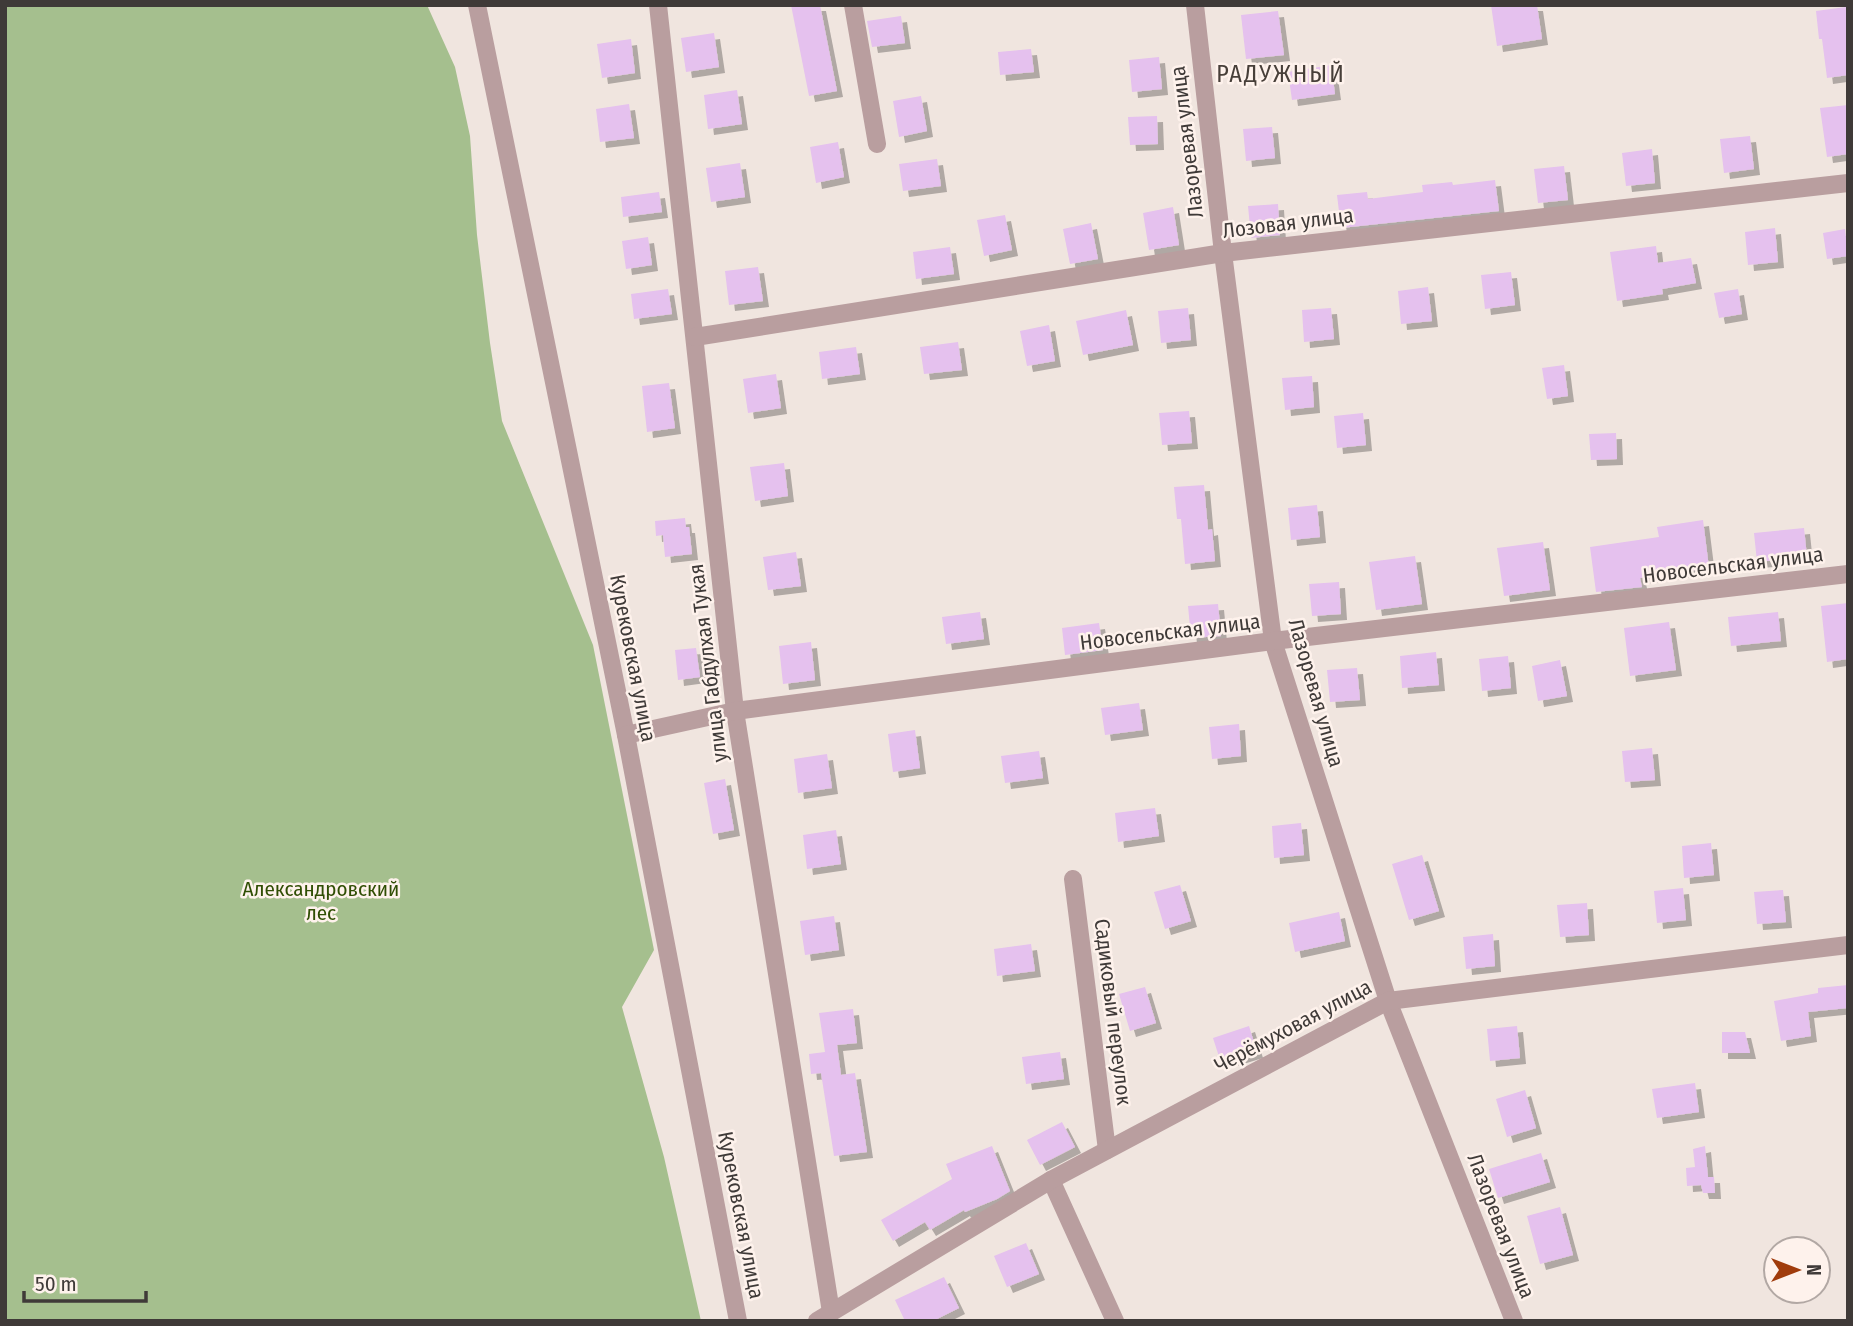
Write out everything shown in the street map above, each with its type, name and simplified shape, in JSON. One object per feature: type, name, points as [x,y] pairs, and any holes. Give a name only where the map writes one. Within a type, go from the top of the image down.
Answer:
[{"type":"street","name":"Курековская улица","points":[[477,5],[625,735],[738,1321]]},
{"type":"street","name":"улица Габдулхая Тукая","points":[[658,5],[735,710],[824,1317]]},
{"type":"street","points":[[853,5],[877,144]]},
{"type":"street","name":"Лазоревая улица","points":[[1195,5],[1223,253],[1273,641],[1388,1001],[1514,1321]]},
{"type":"street","name":"Лозовая улица","points":[[695,337],[1223,253],[1848,183]]},
{"type":"street","name":"Новосельская улица","points":[[625,735],[735,710],[1273,641],[1848,574]]},
{"type":"street","name":"Садиковый переулок","points":[[1073,879],[1107,1150]]},
{"type":"street","name":"Черёмуховая улица","points":[[824,1317],[1051,1180],[1388,1001],[1848,944]]},
{"type":"street","points":[[1051,1180],[1115,1321]]},
{"type":"green space","name":"Александровский лес","points":[[5,5],[427,5],[455,67],[470,136],[477,235],[502,421],[593,645],[654,950],[622,1007],[664,1157],[701,1321],[5,1321]]},
{"type":"building","points":[[791,5],[820,5],[837,91],[809,96]]},
{"type":"building","points":[[1491,5],[1537,5],[1542,39],[1497,46]]},
{"type":"building","points":[[1846,7],[1848,75],[1827,78],[1816,11]]},
{"type":"building","points":[[1278,11],[1284,55],[1246,59],[1241,15]]},
{"type":"building","points":[[901,16],[905,43],[872,47],[867,21]]},
{"type":"building","points":[[714,33],[719,67],[686,72],[681,38]]},
{"type":"building","points":[[631,39],[635,73],[602,78],[597,44]]},
{"type":"building","points":[[1031,49],[1034,72],[1000,75],[998,52]]},
{"type":"building","points":[[1159,57],[1162,89],[1132,92],[1129,60]]},
{"type":"building","points":[[1331,65],[1335,94],[1292,100],[1288,72]]},
{"type":"building","points":[[737,90],[742,124],[708,129],[704,95]]},
{"type":"building","points":[[921,96],[927,131],[899,137],[893,101]]},
{"type":"building","points":[[629,104],[634,138],[600,142],[596,109]]},
{"type":"building","points":[[1848,105],[1848,154],[1827,157],[1820,108]]},
{"type":"building","points":[[1157,116],[1158,144],[1130,145],[1128,117]]},
{"type":"building","points":[[1272,127],[1275,158],[1246,161],[1243,129]]},
{"type":"building","points":[[1750,136],[1754,169],[1724,173],[1720,139]]},
{"type":"building","points":[[838,142],[844,177],[816,183],[810,147]]},
{"type":"building","points":[[1652,149],[1655,183],[1626,186],[1622,153]]},
{"type":"building","points":[[937,159],[941,186],[903,191],[899,164]]},
{"type":"building","points":[[740,163],[745,197],[711,202],[706,168]]},
{"type":"building","points":[[1564,166],[1568,200],[1538,203],[1534,169]]},
{"type":"building","points":[[1495,180],[1499,211],[1341,228],[1337,195],[1367,192],[1368,199],[1423,192],[1422,185],[1452,182],[1453,185]]},
{"type":"building","points":[[659,192],[662,212],[623,217],[621,197]]},
{"type":"building","points":[[1278,204],[1280,235],[1251,238],[1248,206]]},
{"type":"building","points":[[1173,207],[1179,245],[1149,250],[1143,213]]},
{"type":"building","points":[[1005,215],[1012,250],[984,256],[977,220]]},
{"type":"building","points":[[1091,223],[1098,259],[1070,264],[1063,229]]},
{"type":"building","points":[[1775,228],[1778,262],[1748,265],[1745,232]]},
{"type":"building","points":[[1845,229],[1848,256],[1827,259],[1823,233]]},
{"type":"building","points":[[648,237],[652,265],[626,269],[622,241]]},
{"type":"building","points":[[1656,246],[1658,263],[1691,258],[1696,283],[1662,289],[1663,294],[1617,301],[1610,252]]},
{"type":"building","points":[[950,247],[954,274],[916,279],[913,252]]},
{"type":"building","points":[[758,267],[763,301],[729,305],[725,271]]},
{"type":"building","points":[[1511,272],[1515,305],[1485,309],[1481,275]]},
{"type":"building","points":[[1428,287],[1432,321],[1401,324],[1398,291]]},
{"type":"building","points":[[668,289],[672,314],[634,319],[631,294]]},
{"type":"building","points":[[1738,289],[1742,314],[1719,318],[1714,293]]},
{"type":"building","points":[[1188,308],[1191,340],[1161,343],[1158,311]]},
{"type":"building","points":[[1331,308],[1334,339],[1304,342],[1302,310]]},
{"type":"building","points":[[1126,310],[1133,345],[1083,355],[1076,321]]},
{"type":"building","points":[[1049,325],[1055,361],[1027,366],[1020,331]]},
{"type":"building","points":[[958,342],[962,370],[924,374],[920,347]]},
{"type":"building","points":[[856,347],[860,374],[822,379],[819,352]]},
{"type":"building","points":[[1564,365],[1568,396],[1547,399],[1542,368]]},
{"type":"building","points":[[776,374],[781,408],[748,413],[743,379]]},
{"type":"building","points":[[1312,376],[1314,407],[1285,410],[1282,378]]},
{"type":"building","points":[[669,383],[675,428],[647,432],[642,386]]},
{"type":"building","points":[[1189,411],[1192,443],[1162,445],[1159,413]]},
{"type":"building","points":[[1363,413],[1366,445],[1337,448],[1334,416]]},
{"type":"building","points":[[1616,433],[1617,459],[1591,460],[1589,434]]},
{"type":"building","points":[[784,463],[788,496],[755,501],[750,467]]},
{"type":"building","points":[[1204,485],[1208,530],[1212,529],[1215,561],[1185,564],[1181,519],[1177,519],[1174,487]]},
{"type":"building","points":[[1317,505],[1320,537],[1291,540],[1288,508]]},
{"type":"building","points":[[685,518],[686,527],[689,527],[692,554],[665,557],[663,535],[656,536],[655,521]]},
{"type":"building","points":[[1703,520],[1709,568],[1640,578],[1642,587],[1596,592],[1590,547],[1659,537],[1657,527]]},
{"type":"building","points":[[1804,528],[1807,557],[1757,562],[1754,533]]},
{"type":"building","points":[[1543,542],[1550,590],[1504,596],[1497,548]]},
{"type":"building","points":[[796,552],[801,586],[768,590],[763,557]]},
{"type":"building","points":[[1415,556],[1422,604],[1376,610],[1369,562]]},
{"type":"building","points":[[1339,582],[1341,614],[1312,616],[1309,584]]},
{"type":"building","points":[[1848,603],[1848,659],[1827,662],[1821,606]]},
{"type":"building","points":[[1218,604],[1221,636],[1191,638],[1188,606]]},
{"type":"building","points":[[980,612],[984,639],[946,644],[942,617]]},
{"type":"building","points":[[1778,612],[1781,641],[1731,646],[1728,617]]},
{"type":"building","points":[[1669,622],[1676,670],[1630,676],[1624,628]]},
{"type":"building","points":[[1099,623],[1103,650],[1065,655],[1062,628]]},
{"type":"building","points":[[811,642],[815,680],[783,684],[779,646]]},
{"type":"building","points":[[696,648],[700,677],[678,680],[675,650]]},
{"type":"building","points":[[1436,652],[1439,685],[1402,688],[1400,656]]},
{"type":"building","points":[[1508,656],[1511,688],[1482,691],[1479,659]]},
{"type":"building","points":[[1560,660],[1567,696],[1538,701],[1532,666]]},
{"type":"building","points":[[1357,668],[1360,700],[1330,702],[1327,670]]},
{"type":"building","points":[[1139,703],[1143,730],[1105,735],[1101,708]]},
{"type":"building","points":[[1239,724],[1241,756],[1212,759],[1209,727]]},
{"type":"building","points":[[915,730],[920,768],[893,772],[888,734]]},
{"type":"building","points":[[1652,748],[1655,780],[1625,782],[1622,751]]},
{"type":"building","points":[[1039,751],[1043,778],[1005,783],[1001,756]]},
{"type":"building","points":[[827,754],[832,788],[798,793],[794,759]]},
{"type":"building","points":[[725,779],[734,830],[713,834],[704,783]]},
{"type":"building","points":[[1155,808],[1159,836],[1118,842],[1115,813]]},
{"type":"building","points":[[1301,823],[1304,855],[1274,858],[1272,826]]},
{"type":"building","points":[[836,830],[841,864],[807,869],[803,835]]},
{"type":"building","points":[[1711,843],[1714,875],[1684,878],[1682,846]]},
{"type":"building","points":[[1422,855],[1439,911],[1409,920],[1392,864]]},
{"type":"building","points":[[1180,885],[1191,921],[1165,929],[1154,892]]},
{"type":"building","points":[[1683,888],[1686,920],[1657,923],[1654,891]]},
{"type":"building","points":[[1783,890],[1786,922],[1757,924],[1754,892]]},
{"type":"building","points":[[1587,903],[1589,935],[1560,937],[1557,905]]},
{"type":"building","points":[[1339,912],[1345,941],[1295,952],[1289,923]]},
{"type":"building","points":[[834,916],[839,950],[805,955],[800,921]]},
{"type":"building","points":[[1493,934],[1495,966],[1466,969],[1463,937]]},
{"type":"building","points":[[1031,944],[1035,971],[997,976],[994,949]]},
{"type":"building","points":[[1848,985],[1848,1008],[1808,1012],[1811,1036],[1781,1041],[1774,1001],[1818,993],[1818,988]]},
{"type":"building","points":[[1145,987],[1156,1023],[1130,1031],[1119,994]]},
{"type":"building","points":[[853,1009],[857,1043],[837,1045],[841,1075],[855,1073],[867,1152],[834,1156],[821,1073],[811,1074],[809,1054],[825,1052],[819,1013]]},
{"type":"building","points":[[1249,1026],[1257,1052],[1221,1063],[1213,1038]]},
{"type":"building","points":[[1517,1026],[1520,1058],[1490,1061],[1487,1029]]},
{"type":"building","points":[[1722,1032],[1745,1032],[1750,1053],[1722,1053]]},
{"type":"building","points":[[1060,1052],[1064,1079],[1026,1084],[1022,1057]]},
{"type":"building","points":[[1695,1083],[1699,1112],[1657,1118],[1652,1089]]},
{"type":"building","points":[[1525,1090],[1536,1128],[1507,1137],[1496,1099]]},
{"type":"building","points":[[1062,1122],[1075,1147],[1040,1165],[1027,1140]]},
{"type":"building","points":[[992,1146],[1010,1191],[997,1199],[965,1212],[964,1210],[930,1230],[925,1222],[893,1241],[881,1220],[952,1179],[946,1164]]},
{"type":"building","points":[[1705,1146],[1708,1177],[1714,1177],[1715,1193],[1703,1193],[1701,1185],[1687,1186],[1686,1168],[1695,1167],[1693,1149]]},
{"type":"building","points":[[1541,1153],[1550,1182],[1498,1198],[1489,1169]]},
{"type":"building","points":[[1560,1207],[1573,1255],[1540,1264],[1527,1216]]},
{"type":"building","points":[[1026,1243],[1039,1274],[1007,1287],[994,1256]]},
{"type":"building","points":[[944,1277],[959,1308],[933,1321],[905,1321],[895,1300]]},
{"type":"district","name":"РАДУЖНЫЙ","points":[[1281,74]]}]
